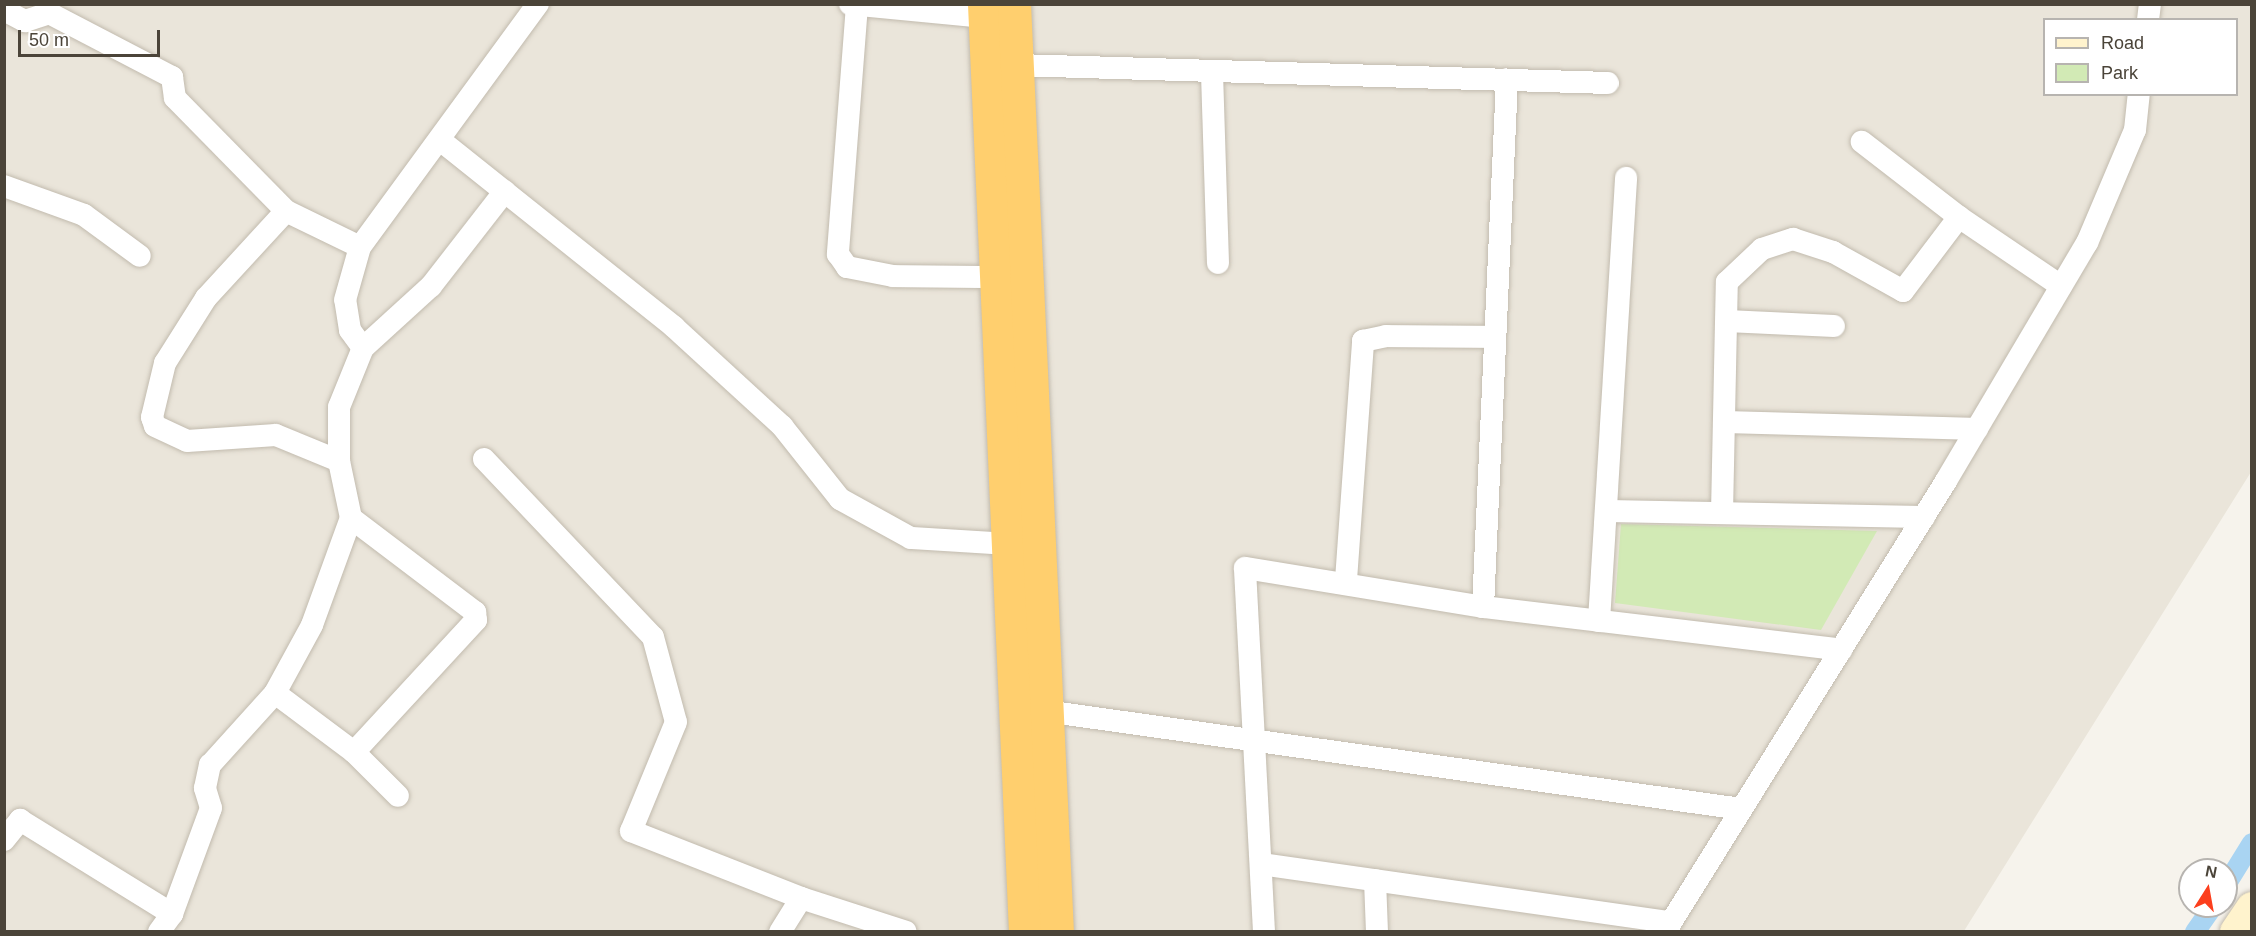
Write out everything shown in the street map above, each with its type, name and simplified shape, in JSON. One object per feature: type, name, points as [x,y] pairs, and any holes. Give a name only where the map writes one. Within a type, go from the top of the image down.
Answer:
[{"type":"highway","points":[[1014,4],[1057,932]]},
{"type":"highway","points":[[984,11],[1010,543],[1025,932]]},
{"type":"street","points":[[363,348],[350,330],[345,300],[360,247],[538,4]]},
{"type":"street","points":[[850,4],[984,11]]},
{"type":"street","points":[[857,5],[838,254],[847,267],[893,276],[997,277]]},
{"type":"street","points":[[4,10],[25,21],[49,13],[172,76],[175,98],[286,211],[360,247]]},
{"type":"street","points":[[1017,65],[1212,73],[1608,83]]},
{"type":"street","points":[[1212,73],[1218,263]]},
{"type":"street","points":[[1483,607],[1507,80]]},
{"type":"street","points":[[1261,864],[1668,927],[1924,517],[2087,243],[2135,130],[2139,96]]},
{"type":"street","points":[[440,140],[674,327],[774,418],[840,499],[911,538],[1010,543]]},
{"type":"street","points":[[1862,142],[1959,217],[2061,286]]},
{"type":"street","points":[[1599,621],[1626,178]]},
{"type":"street","points":[[4,186],[84,215],[140,256]]},
{"type":"street","points":[[4,840],[20,820],[166,923],[211,808],[205,788],[210,765],[275,693],[312,625],[351,518],[339,461],[339,407],[363,348],[431,285],[505,191]]},
{"type":"street","points":[[286,211],[206,298],[165,363],[153,417],[155,426],[187,441],[276,435],[339,461]]},
{"type":"street","points":[[1722,513],[1727,422],[1727,282],[1778,240],[1812,242],[1903,291],[1959,217]]},
{"type":"street","points":[[1727,321],[1834,326]]},
{"type":"street","points":[[1346,580],[1363,341],[1386,336],[1495,337]]},
{"type":"street","points":[[1727,422],[1977,429]]},
{"type":"street","points":[[484,459],[653,637],[676,722],[631,831],[801,898],[906,932]]},
{"type":"street","points":[[1606,511],[1924,517]]},
{"type":"street","points":[[351,518],[475,612],[476,620],[354,752]]},
{"type":"street","points":[[1264,932],[1245,568],[1346,580],[1483,607],[1841,650]]},
{"type":"street","points":[[275,693],[354,752],[398,796]]},
{"type":"street","points":[[1045,711],[1742,809]]},
{"type":"street","points":[[1375,880],[1377,932]]},
{"type":"street","points":[[780,932],[801,898]]},
{"type":"street","points":[[2236,932],[2252,908]]},
{"type":"shaded area","points":[[5,5],[2251,5],[2251,472],[1964,931],[5,932]]},
{"type":"green space","points":[[1621,524],[1877,531],[1821,630],[1615,603]]},
{"type":"waterway","points":[[2238,866],[2252,843]]},
{"type":"waterway","points":[[2195,932],[2205,918]]}]
